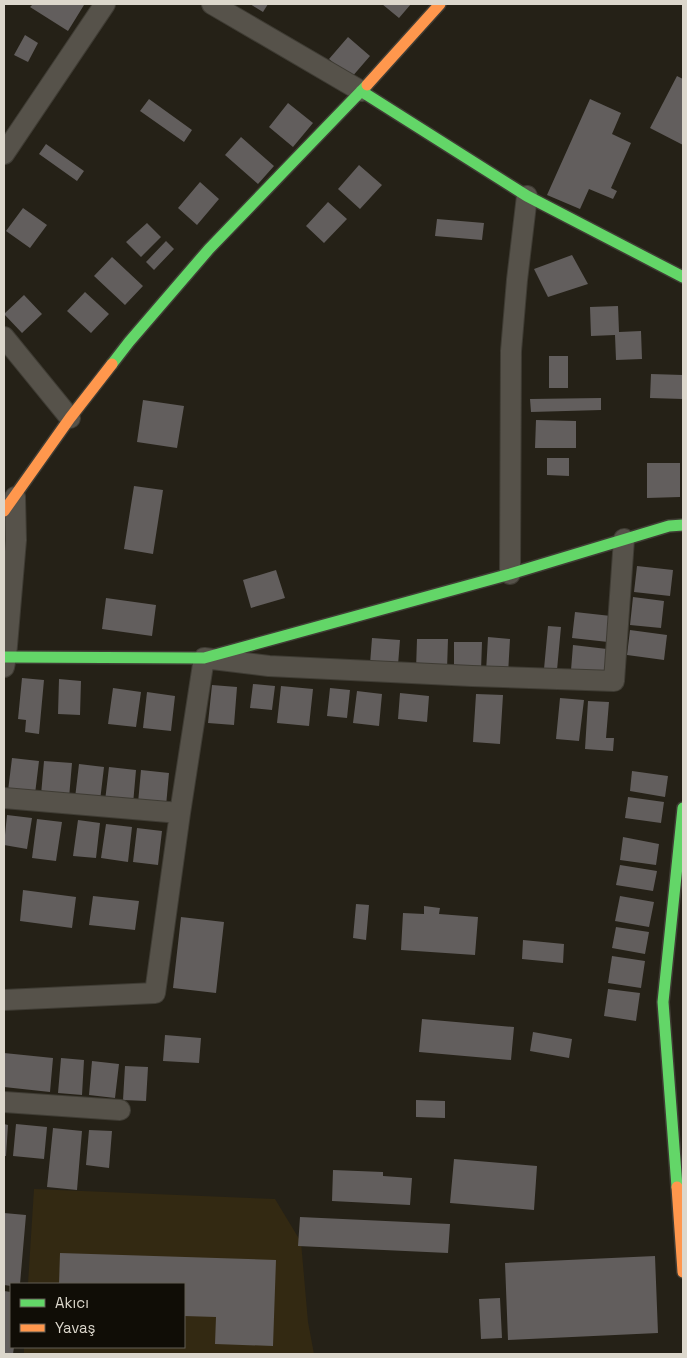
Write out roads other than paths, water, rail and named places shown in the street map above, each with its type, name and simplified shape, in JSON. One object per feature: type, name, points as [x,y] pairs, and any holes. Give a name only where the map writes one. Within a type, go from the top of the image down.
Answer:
[{"type":"street","points":[[4,154],[105,4]]},
{"type":"street","points":[[212,4],[362,91],[527,196],[683,276]]},
{"type":"street","points":[[440,4],[362,91],[209,250],[129,342],[70,418],[10,504],[16,540],[5,661],[204,658],[269,666],[614,681],[624,539]]},
{"type":"street","points":[[510,574],[511,351],[527,196]]},
{"type":"street","points":[[4,337],[70,418]]},
{"type":"street","points":[[204,658],[510,574],[669,526],[683,525]]},
{"type":"street","points":[[4,1000],[155,993],[204,658]]},
{"type":"street","points":[[4,798],[180,813]]},
{"type":"street","points":[[683,808],[664,1002],[683,1272]]},
{"type":"street","points":[[4,1102],[120,1110]]}]
